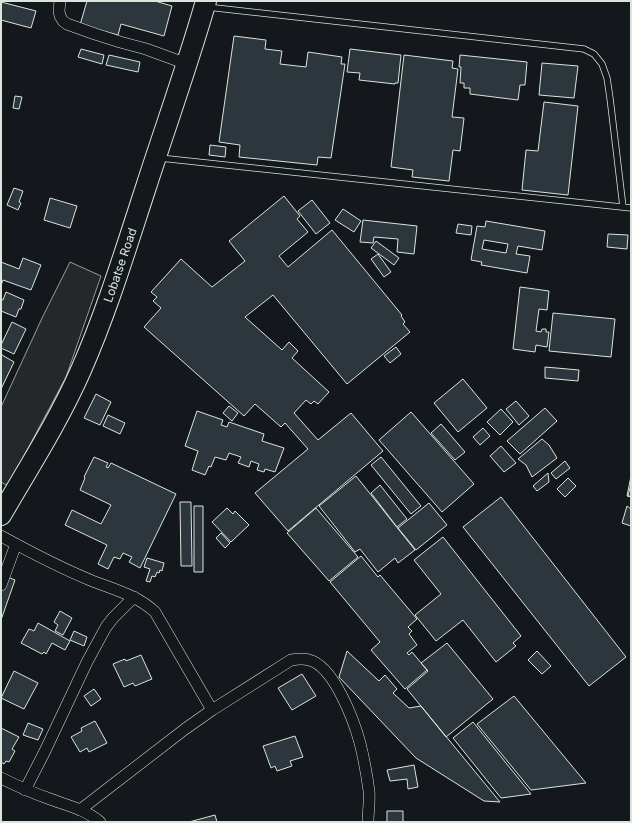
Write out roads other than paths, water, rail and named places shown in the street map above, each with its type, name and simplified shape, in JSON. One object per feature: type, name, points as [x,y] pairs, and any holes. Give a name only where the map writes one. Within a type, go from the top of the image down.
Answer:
[{"type":"highway","name":"Lobatse Road","points":[[1,514],[46,439],[81,370],[112,290],[187,64],[205,4]]},
{"type":"street","points":[[60,1],[60,16],[67,24],[146,49],[187,64]]},
{"type":"street","points":[[1,536],[90,580],[142,601],[155,612],[212,710]]},
{"type":"street","points":[[1,585],[16,544]]},
{"type":"street","points":[[25,790],[87,662],[106,627],[134,597]]},
{"type":"street","points":[[80,810],[212,710],[291,660],[302,659],[311,660],[320,665],[330,675],[340,691],[353,722],[360,744],[368,780],[368,822]]},
{"type":"street","points":[[1,778],[25,790],[80,810],[100,822]]},
{"type":"lane","points":[[205,4],[584,49],[594,54],[602,64],[606,78],[611,105],[623,207]]},
{"type":"lane","points":[[155,158],[631,208]]}]
